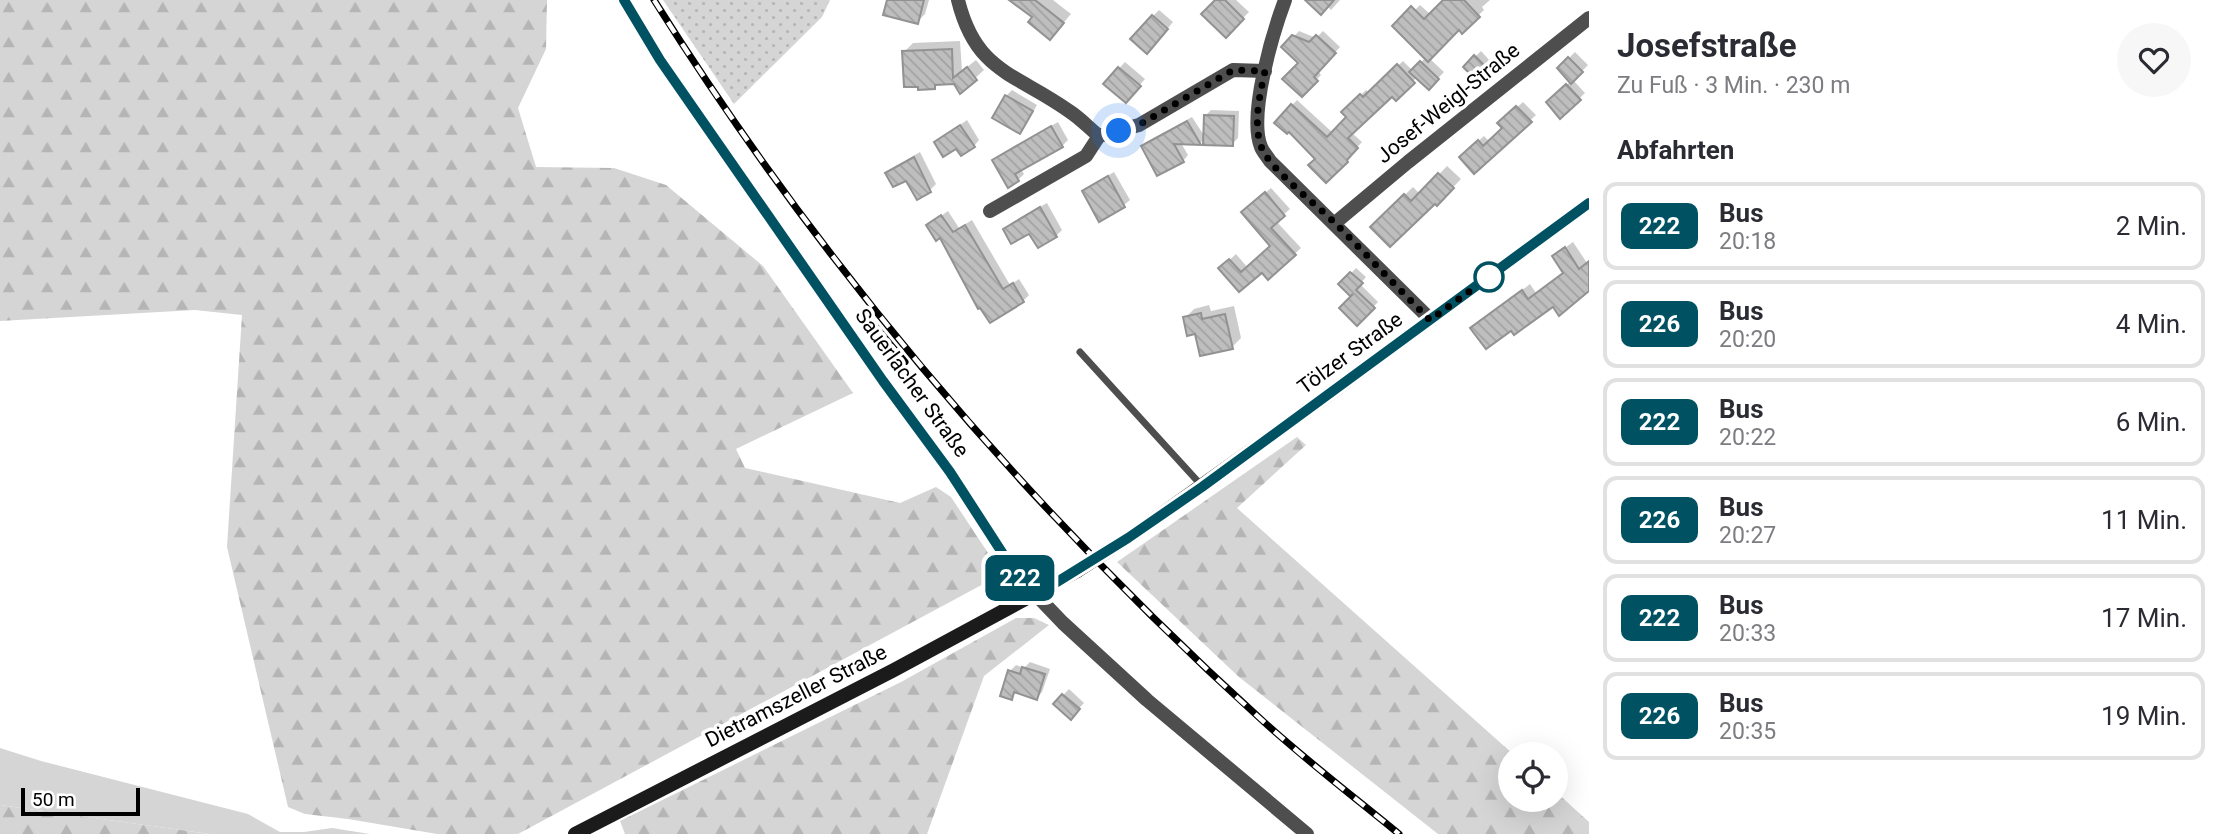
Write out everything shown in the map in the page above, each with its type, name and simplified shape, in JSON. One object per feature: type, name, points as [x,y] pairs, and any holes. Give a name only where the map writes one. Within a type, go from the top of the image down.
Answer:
[{"type":"main road","name":"Tölzer Straße","points":[[1036,595],[1128,538],[1202,487],[1589,203]]},
{"type":"main road","name":"Dietramszeller Straße","points":[[575,834],[1036,595]]},
{"type":"street","name":"Sauerlacher Straße","points":[[624,0],[660,60],[883,381],[950,472],[1016,574],[1063,623],[1147,700],[1307,834]]},
{"type":"street","points":[[958,0],[971,37],[995,66],[1069,111],[1099,136]]},
{"type":"street","points":[[1285,0],[1259,100],[1260,145],[1270,161],[1430,320]]},
{"type":"street","name":"Josef-Weigl-Straße","points":[[1335,223],[1589,18]]},
{"type":"street","points":[[989,211],[1086,156],[1099,136],[1139,125],[1233,70],[1265,71]]},
{"type":"lane","points":[[1080,352],[1202,487]]},
{"type":"green space","points":[[0,0],[547,0],[546,49],[518,108],[536,167],[614,168],[666,185],[763,266],[853,393],[736,449],[745,468],[900,503],[936,487],[951,497],[1002,574],[518,834],[437,834],[305,814],[288,807],[227,547],[242,315],[195,310],[0,321]]},
{"type":"green space","points":[[663,0],[830,0],[822,17],[734,104]]},
{"type":"green space","points":[[1297,437],[1306,445],[1237,508],[1500,742],[1498,812],[1568,812],[1568,803],[1589,822],[1589,834],[1438,834],[1239,677],[1117,562]]},
{"type":"green space","points":[[1016,618],[1034,618],[1049,625],[984,676],[927,834],[625,834],[620,821],[901,682]]},
{"type":"green space","points":[[0,748],[248,814],[280,832],[332,828],[370,834],[210,834],[0,805]]},
{"type":"green space","points":[[0,805],[210,834],[0,834]]},
{"type":"building","points":[[887,0],[924,0],[918,24],[883,15]]},
{"type":"building","points":[[1009,0],[1035,0],[1064,23],[1050,40],[1028,22],[1032,17]]},
{"type":"building","points":[[1215,0],[1225,0],[1244,19],[1226,38],[1201,14]]},
{"type":"building","points":[[1305,0],[1334,0],[1321,15]]},
{"type":"building","points":[[1443,0],[1464,0],[1480,17],[1462,34],[1459,30],[1428,62],[1392,26],[1411,6],[1424,19]]},
{"type":"building","points":[[1152,15],[1168,29],[1147,54],[1130,39]]},
{"type":"building","points":[[1292,35],[1309,42],[1316,35],[1336,53],[1314,77],[1318,81],[1302,97],[1282,79],[1298,63],[1281,47]]},
{"type":"building","points":[[952,49],[953,78],[967,67],[977,80],[960,94],[954,84],[935,85],[935,89],[904,87],[902,51]]},
{"type":"building","points":[[1474,55],[1487,68],[1476,80],[1463,67]]},
{"type":"building","points":[[1568,57],[1583,72],[1571,84],[1557,68]]},
{"type":"building","points":[[1420,61],[1439,79],[1429,90],[1409,72]]},
{"type":"building","points":[[1397,64],[1415,83],[1396,101],[1392,97],[1348,138],[1358,148],[1326,183],[1308,165],[1315,159],[1289,132],[1287,134],[1274,123],[1291,104],[1327,137],[1346,117],[1341,112],[1360,94],[1363,97]]},
{"type":"building","points":[[1118,67],[1141,86],[1126,103],[1103,84]]},
{"type":"building","points":[[1566,84],[1581,100],[1560,119],[1546,102]]},
{"type":"building","points":[[1005,95],[1033,111],[1020,134],[992,118]]},
{"type":"building","points":[[1516,106],[1532,122],[1474,174],[1459,157],[1478,140],[1483,146],[1502,128],[1497,123]]},
{"type":"building","points":[[1204,115],[1234,116],[1233,146],[1203,145]]},
{"type":"building","points":[[1187,121],[1201,145],[1174,144],[1184,162],[1157,176],[1141,146]]},
{"type":"building","points":[[960,125],[975,147],[961,156],[956,149],[943,157],[934,142]]},
{"type":"building","points":[[1051,126],[1063,147],[1015,174],[1019,181],[1008,188],[992,160]]},
{"type":"building","points":[[914,157],[931,192],[917,200],[906,181],[893,187],[885,173]]},
{"type":"building","points":[[1438,173],[1454,188],[1390,247],[1370,227],[1404,194],[1411,201]]},
{"type":"building","points":[[1108,176],[1125,207],[1099,222],[1082,191]]},
{"type":"building","points":[[1265,192],[1285,216],[1271,228],[1296,255],[1268,280],[1262,273],[1239,292],[1218,268],[1229,259],[1241,272],[1270,246],[1241,212]]},
{"type":"building","points":[[1040,207],[1057,237],[1038,248],[1029,234],[1011,244],[1003,229]]},
{"type":"building","points":[[941,215],[953,232],[965,225],[1003,289],[1013,283],[1024,302],[990,323],[980,308],[978,309],[940,238],[936,241],[926,225]]},
{"type":"building","points":[[1565,247],[1579,269],[1589,261],[1589,291],[1559,316],[1553,307],[1514,335],[1511,331],[1486,349],[1470,328],[1522,290],[1528,299],[1563,273],[1552,256]]},
{"type":"building","points":[[1350,272],[1363,283],[1356,290],[1375,308],[1357,326],[1339,308],[1353,294],[1350,296],[1338,284]]},
{"type":"building","points":[[1201,313],[1202,319],[1225,314],[1233,349],[1200,356],[1195,334],[1187,336],[1183,317]]},
{"type":"building","points":[[1022,667],[1045,674],[1037,700],[1014,692],[1012,700],[1000,696],[1008,670],[1020,674]]},
{"type":"building","points":[[1062,694],[1080,709],[1071,720],[1053,704]]},
{"type":"railway","points":[[654,0],[787,196],[934,382],[1012,471],[1177,641],[1280,736],[1399,834]]},
{"type":"railway","points":[[874,325],[905,362]]},
{"type":"bus line","name":"222","points":[[624,0],[660,60],[883,381],[950,472],[1016,574],[1036,595],[1128,538],[1202,487],[1589,203]]},
{"type":"route","points":[[1119,131],[1139,125],[1233,70],[1265,71],[1259,100],[1258,126],[1260,145],[1270,161],[1430,320],[1489,277]]}]
